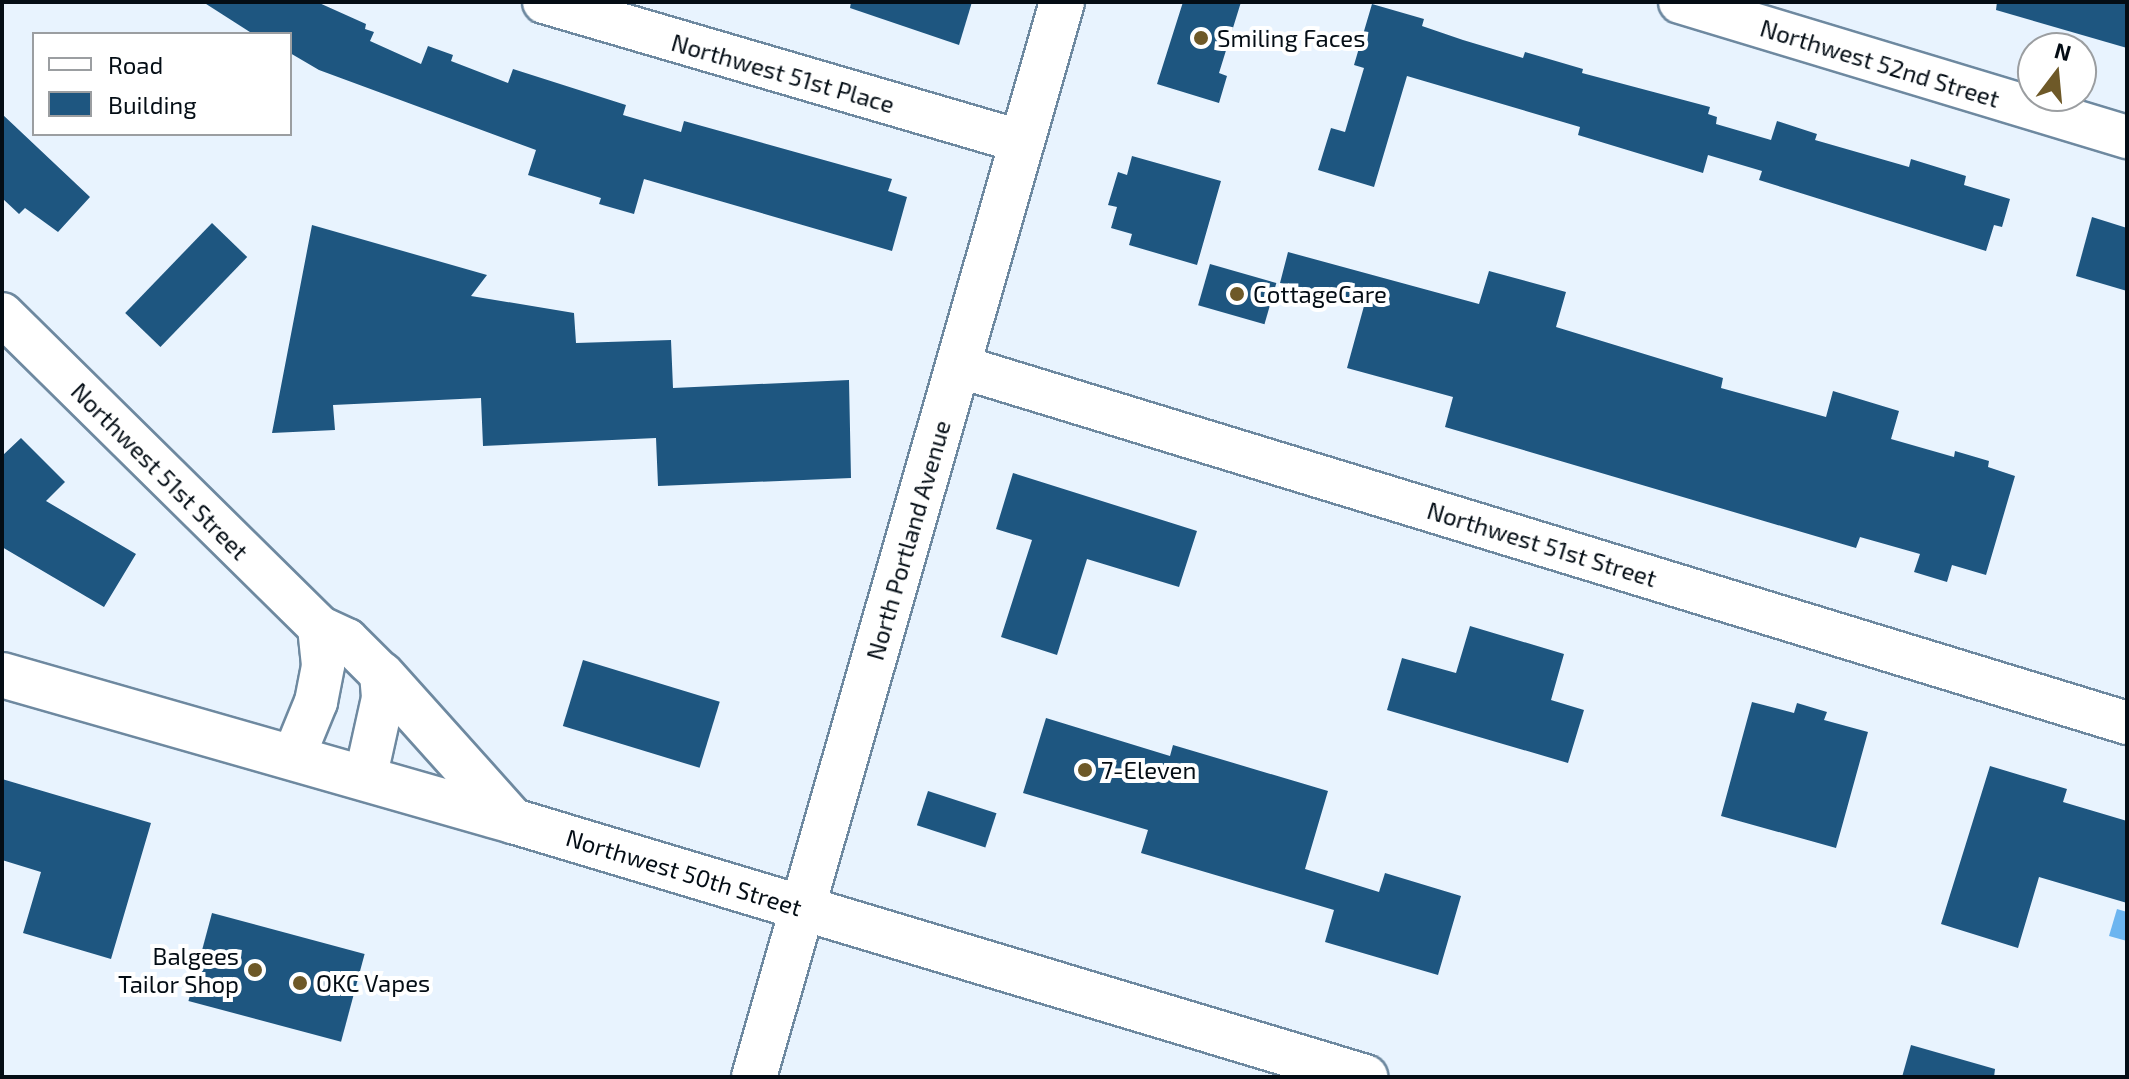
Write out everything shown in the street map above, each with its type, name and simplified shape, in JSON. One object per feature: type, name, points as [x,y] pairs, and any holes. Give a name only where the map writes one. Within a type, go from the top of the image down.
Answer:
[{"type":"main road","name":"North Portland Avenue","points":[[754,1077],[1062,2]]},
{"type":"main road","points":[[381,674],[513,821]]},
{"type":"main road","name":"Northwest 50th Street","points":[[2,675],[513,821],[1365,1077]]},
{"type":"street","name":"Northwest 51st Place","points":[[544,2],[1022,142]]},
{"type":"street","name":"Northwest 52nd Street","points":[[1680,2],[2127,137]]},
{"type":"street","name":"Northwest 51st Street","points":[[2,314],[319,627],[347,640],[381,674]]},
{"type":"street","name":"Northwest 51st Street","points":[[958,366],[2127,723]]},
{"type":"street","points":[[293,758],[310,724],[321,677],[319,627]]},
{"type":"street","points":[[365,779],[383,698],[381,674]]},
{"type":"water","points":[[2117,909],[2127,912],[2127,941],[2109,936]]},
{"type":"building","points":[[203,2],[317,2],[366,24],[365,29],[374,32],[370,41],[421,64],[428,46],[453,55],[451,61],[508,83],[513,69],[626,105],[623,115],[681,132],[684,121],[892,179],[888,191],[907,197],[892,251],[644,179],[634,214],[599,204],[601,198],[528,175],[536,150],[319,70],[292,54],[292,32],[250,32]]},
{"type":"building","points":[[851,2],[972,2],[959,45],[850,8]]},
{"type":"building","name":"Smiling Faces","points":[[1183,2],[1241,2],[1219,73],[1227,76],[1219,103],[1157,84]]},
{"type":"building","points":[[1997,2],[2127,2],[2127,48],[2097,39],[2097,32],[2072,32],[1996,10]]},
{"type":"building","points":[[1372,4],[1424,19],[1422,26],[1463,40],[1523,58],[1525,52],[1583,69],[1582,73],[1710,107],[1708,114],[1717,117],[1716,124],[1771,140],[1777,121],[1817,134],[1815,140],[1909,167],[1911,159],[1966,176],[1964,185],[2010,199],[2002,227],[1994,225],[1986,251],[1759,180],[1762,171],[1708,155],[1703,173],[1578,135],[1580,127],[1407,76],[1374,187],[1318,170],[1331,128],[1345,132],[1364,68],[1354,65]]},
{"type":"building","points":[[2,114],[90,197],[58,232],[25,208],[19,214],[2,198]]},
{"type":"building","points":[[1132,156],[1221,181],[1197,265],[1129,245],[1132,234],[1111,228],[1117,207],[1108,205],[1118,172],[1127,175]]},
{"type":"building","points":[[2092,217],[2127,228],[2127,291],[2076,276]]},
{"type":"building","points":[[212,223],[247,257],[160,347],[125,313]]},
{"type":"building","points":[[312,225],[487,275],[471,296],[574,313],[576,343],[671,340],[673,388],[849,380],[851,478],[658,486],[656,438],[483,446],[481,398],[333,405],[335,430],[272,433]]},
{"type":"building","points":[[1288,252],[1479,304],[1489,271],[1566,292],[1556,327],[1723,378],[1721,388],[1826,417],[1833,391],[1899,411],[1891,439],[1954,457],[1955,451],[1989,461],[1988,467],[2015,476],[1986,575],[1952,565],[1947,582],[1914,572],[1920,554],[1860,537],[1856,548],[1445,427],[1453,397],[1347,368],[1364,306],[1280,283]]},
{"type":"building","name":"CottageCare","points":[[1210,264],[1276,283],[1264,324],[1198,305]]},
{"type":"building","points":[[21,438],[65,482],[46,501],[136,554],[104,607],[2,547],[2,456]]},
{"type":"building","points":[[1013,473],[1197,531],[1179,587],[1087,559],[1057,655],[1001,637],[1032,540],[996,529]]},
{"type":"building","points":[[1470,626],[1564,654],[1551,700],[1584,710],[1568,763],[1387,710],[1402,658],[1456,673]]},
{"type":"building","points":[[583,660],[720,702],[700,768],[563,726]]},
{"type":"building","points":[[1752,702],[1794,713],[1797,703],[1827,712],[1824,720],[1868,732],[1836,848],[1721,816]]},
{"type":"building","points":[[1046,718],[1170,756],[1173,745],[1328,791],[1305,869],[1379,892],[1385,873],[1461,896],[1438,975],[1325,942],[1334,910],[1141,853],[1148,830],[1023,793]]},
{"type":"building","points":[[1990,766],[2067,789],[2063,802],[2127,821],[2127,903],[2039,877],[2018,948],[1941,924]]},
{"type":"building","points":[[2,779],[151,823],[111,959],[23,933],[41,872],[2,860]]},
{"type":"building","points":[[928,791],[996,813],[985,847],[917,825]]},
{"type":"building","points":[[212,913],[365,954],[341,1042],[188,1001]]},
{"type":"building","points":[[1911,1045],[1995,1069],[1994,1077],[1902,1077]]},
{"type":"place","name":"Smiling Faces","points":[[1201,38]]},
{"type":"place","name":"CottageCare","points":[[1237,294]]},
{"type":"place","name":"7-Eleven","points":[[1085,770]]},
{"type":"place","name":"Balgees Tailor Shop","points":[[255,970]]},
{"type":"place","name":"OKC Vapes","points":[[300,983]]}]
